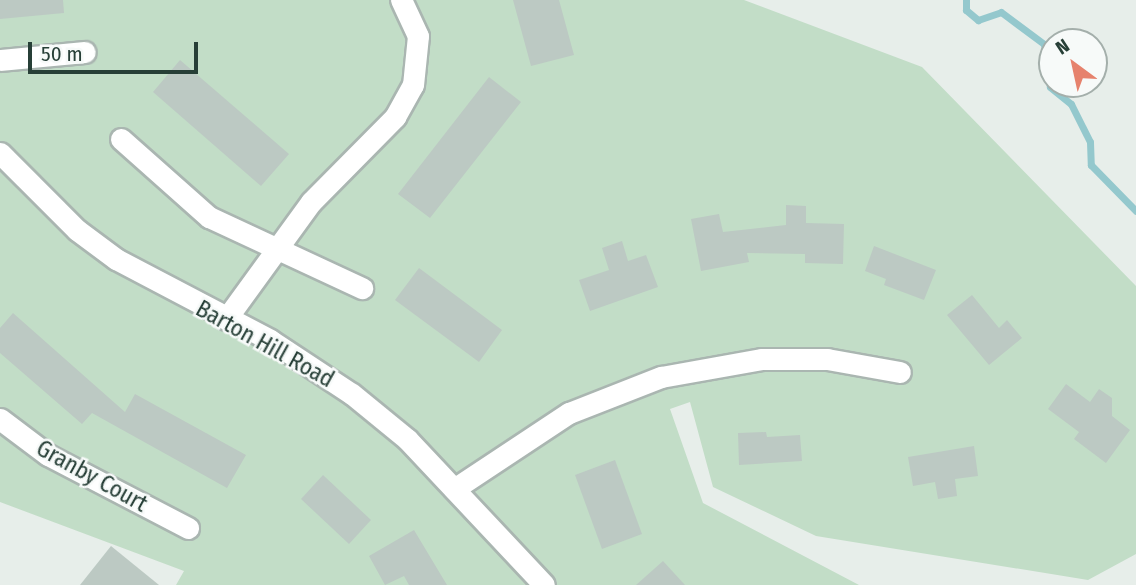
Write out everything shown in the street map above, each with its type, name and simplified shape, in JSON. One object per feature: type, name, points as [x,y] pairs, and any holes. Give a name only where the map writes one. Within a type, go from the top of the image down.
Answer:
[{"type":"street","points":[[226,319],[275,250],[338,171],[395,117],[414,85],[418,36],[401,0]]},
{"type":"street","points":[[0,60],[85,52]]},
{"type":"street","points":[[121,139],[209,217],[275,250],[362,288]]},
{"type":"street","name":"Barton Hill Road","points":[[0,153],[77,230],[116,260],[226,319],[352,394],[454,489],[544,585]]},
{"type":"street","points":[[454,489],[569,414],[661,377],[762,359],[827,359],[900,372]]},
{"type":"street","name":"Granby Court","points":[[0,419],[48,455],[188,528]]},
{"type":"green space","points":[[0,0],[744,0],[922,67],[1136,286],[1136,554],[1088,580],[816,536],[713,487],[690,402],[670,409],[703,503],[859,585],[176,585],[184,571],[0,502]]},
{"type":"building","points":[[0,0],[63,0],[64,13],[0,19]]},
{"type":"building","points":[[513,0],[559,0],[574,55],[531,66]]},
{"type":"building","points":[[180,60],[289,154],[261,186],[153,92]]},
{"type":"building","points":[[489,77],[521,102],[430,218],[398,194]]},
{"type":"building","points":[[786,205],[806,206],[806,223],[844,224],[843,264],[805,263],[805,254],[747,253],[749,262],[701,271],[691,219],[719,214],[723,232],[786,225]]},
{"type":"building","points":[[622,241],[628,261],[646,255],[658,287],[590,311],[579,280],[609,270],[602,248]]},
{"type":"building","points":[[874,246],[936,270],[924,300],[884,285],[886,279],[865,271]]},
{"type":"building","points":[[419,268],[502,330],[479,362],[395,300]]},
{"type":"building","points":[[972,295],[999,328],[1007,320],[1022,338],[989,365],[947,315]]},
{"type":"building","points":[[13,313],[125,412],[135,394],[246,455],[227,488],[92,413],[82,424],[0,353],[0,328]]},
{"type":"building","points":[[1066,384],[1090,402],[1099,389],[1112,398],[1112,416],[1130,430],[1106,463],[1074,439],[1079,432],[1048,409]]},
{"type":"building","points":[[766,432],[767,437],[800,435],[802,461],[739,465],[738,433]]},
{"type":"building","points":[[974,446],[978,476],[955,479],[957,496],[938,499],[935,482],[913,486],[908,457]]},
{"type":"building","points":[[615,460],[642,534],[602,549],[575,475]]},
{"type":"building","points":[[323,475],[371,520],[349,544],[301,499]]},
{"type":"building","points":[[414,530],[447,585],[409,585],[404,576],[385,585],[369,556]]},
{"type":"building","points":[[111,546],[159,585],[80,585]]},
{"type":"building","points":[[663,561],[685,585],[636,585]]},
{"type":"waterway","points":[[966,0],[966,10],[978,20],[1001,12],[1044,44],[1050,87],[1071,104],[1090,142],[1091,165],[1136,211]]}]
